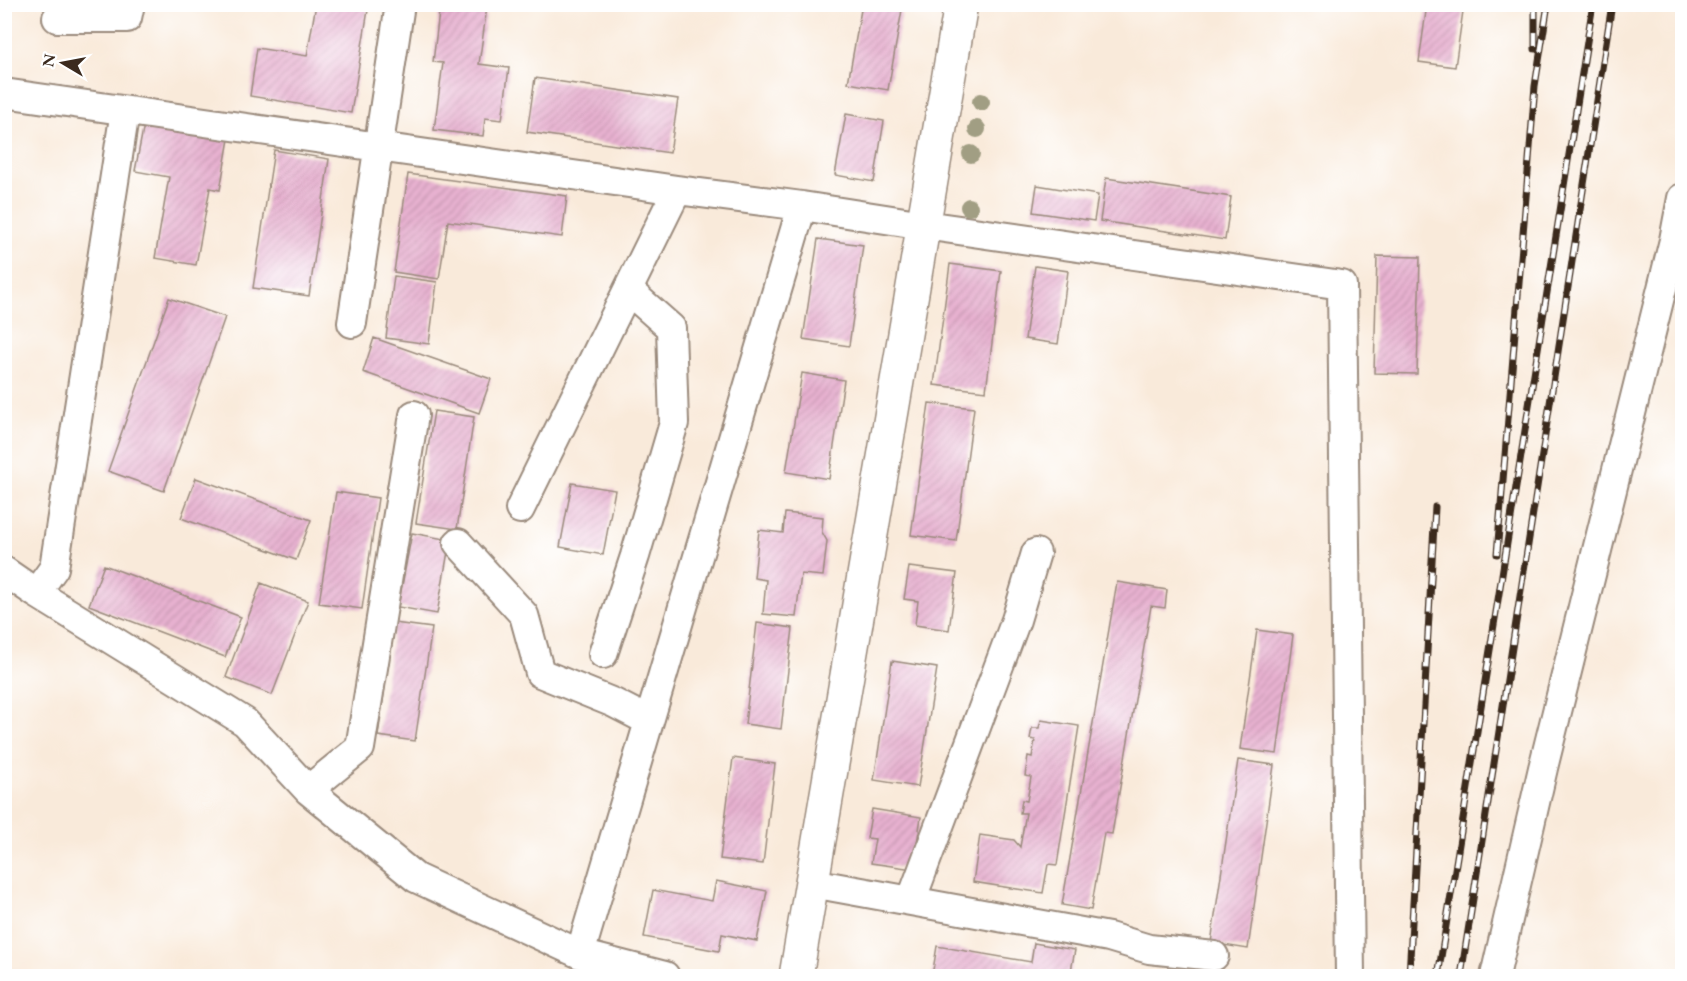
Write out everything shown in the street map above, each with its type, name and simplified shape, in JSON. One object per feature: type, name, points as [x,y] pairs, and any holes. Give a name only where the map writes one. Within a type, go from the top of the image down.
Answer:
[{"type":"main road","points":[[796,976],[961,4]]},
{"type":"street","points":[[57,18],[128,18],[130,4]]},
{"type":"street","points":[[352,323],[400,4]]},
{"type":"street","points":[[4,93],[1342,285],[1350,976]]},
{"type":"street","points":[[36,593],[54,568],[124,111]]},
{"type":"street","points":[[520,509],[677,190]]},
{"type":"street","points":[[1495,976],[1543,768],[1678,241],[1683,198]]},
{"type":"street","points":[[580,954],[802,206]]},
{"type":"street","points":[[603,654],[674,423],[670,328],[628,290]]},
{"type":"street","points":[[308,790],[360,748],[414,415]]},
{"type":"street","points":[[458,543],[524,615],[540,673],[614,703],[649,721]]},
{"type":"street","points":[[911,902],[1016,620],[1036,553]]},
{"type":"street","points":[[4,571],[245,722],[308,790],[416,878],[580,954],[665,976]]},
{"type":"street","points":[[812,883],[1108,937],[1149,949],[1214,957]]},
{"type":"building","points":[[316,4],[369,4],[351,113],[250,96],[257,48],[307,56]]},
{"type":"building","points":[[440,4],[499,4],[498,9],[487,7],[479,64],[509,68],[502,120],[485,118],[483,136],[434,130],[443,63],[433,62]]},
{"type":"building","points":[[862,4],[903,4],[888,90],[848,83]]},
{"type":"building","points":[[1427,4],[1464,4],[1455,67],[1419,62]]},
{"type":"building","points":[[535,78],[678,99],[670,153],[527,132]]},
{"type":"building","points":[[846,114],[884,121],[874,182],[835,175]]},
{"type":"building","points":[[144,124],[229,139],[220,190],[210,188],[196,265],[155,258],[169,177],[135,171]]},
{"type":"building","points":[[274,150],[329,159],[309,296],[253,288]]},
{"type":"building","points":[[408,174],[567,196],[562,237],[448,221],[439,279],[394,272]]},
{"type":"building","points":[[1106,178],[1231,197],[1225,240],[1100,221]]},
{"type":"building","points":[[1037,185],[1098,195],[1094,221],[1033,212]]},
{"type":"building","points":[[818,239],[863,245],[849,346],[803,339]]},
{"type":"building","points":[[1377,256],[1420,257],[1417,374],[1374,373]]},
{"type":"building","points":[[950,264],[1001,271],[986,391],[934,385]]},
{"type":"building","points":[[1035,266],[1068,271],[1058,344],[1025,339]]},
{"type":"building","points":[[394,276],[437,282],[429,344],[386,338]]},
{"type":"building","points":[[169,298],[225,317],[164,491],[108,471]]},
{"type":"building","points":[[374,338],[491,379],[479,413],[363,372]]},
{"type":"building","points":[[802,373],[844,380],[829,479],[786,472]]},
{"type":"building","points":[[929,403],[974,408],[956,541],[911,535]]},
{"type":"building","points":[[434,411],[474,417],[457,529],[416,523]]},
{"type":"building","points":[[196,478],[311,520],[296,560],[181,518]]},
{"type":"building","points":[[572,483],[615,490],[603,555],[560,547]]},
{"type":"building","points":[[336,492],[378,498],[362,609],[319,603]]},
{"type":"building","points":[[785,513],[823,517],[822,532],[827,541],[823,576],[801,574],[796,617],[763,614],[766,580],[754,578],[759,530],[783,533]]},
{"type":"building","points":[[412,533],[450,540],[437,614],[398,607]]},
{"type":"building","points":[[104,565],[241,617],[225,657],[89,605]]},
{"type":"building","points":[[909,567],[957,573],[949,630],[915,625],[918,601],[904,599]]},
{"type":"building","points":[[1117,582],[1167,590],[1165,608],[1151,606],[1112,834],[1104,833],[1091,910],[1062,905]]},
{"type":"building","points":[[261,583],[308,601],[272,695],[226,677]]},
{"type":"building","points":[[394,623],[432,628],[415,741],[378,736]]},
{"type":"building","points":[[757,623],[793,628],[781,729],[745,724]]},
{"type":"building","points":[[1257,630],[1293,635],[1277,754],[1240,749]]},
{"type":"building","points":[[892,661],[937,668],[918,787],[874,780]]},
{"type":"building","points":[[1041,720],[1079,726],[1057,865],[1048,864],[1043,893],[973,882],[980,835],[1014,840],[1020,847],[1026,813],[1020,813],[1022,800],[1027,801],[1031,777],[1025,776],[1028,756],[1032,757],[1035,740],[1030,739],[1032,728],[1039,728]]},
{"type":"building","points":[[733,758],[775,764],[763,864],[720,859]]},
{"type":"building","points":[[1238,760],[1274,765],[1248,949],[1211,943]]},
{"type":"building","points":[[872,809],[921,817],[913,869],[871,863],[875,839],[867,838]]},
{"type":"building","points":[[716,881],[767,891],[757,941],[722,934],[719,951],[644,937],[653,890],[712,901]]},
{"type":"building","points":[[1034,943],[1075,950],[1070,976],[932,976],[937,946],[1031,962]]},
{"type":"railway","points":[[1535,4],[1535,49]]},
{"type":"railway","points":[[1497,554],[1535,86],[1548,4]]},
{"type":"railway","points":[[1438,976],[1593,4]]},
{"type":"railway","points":[[1461,976],[1612,4]]},
{"type":"railway","points":[[1409,976],[1435,507]]}]
